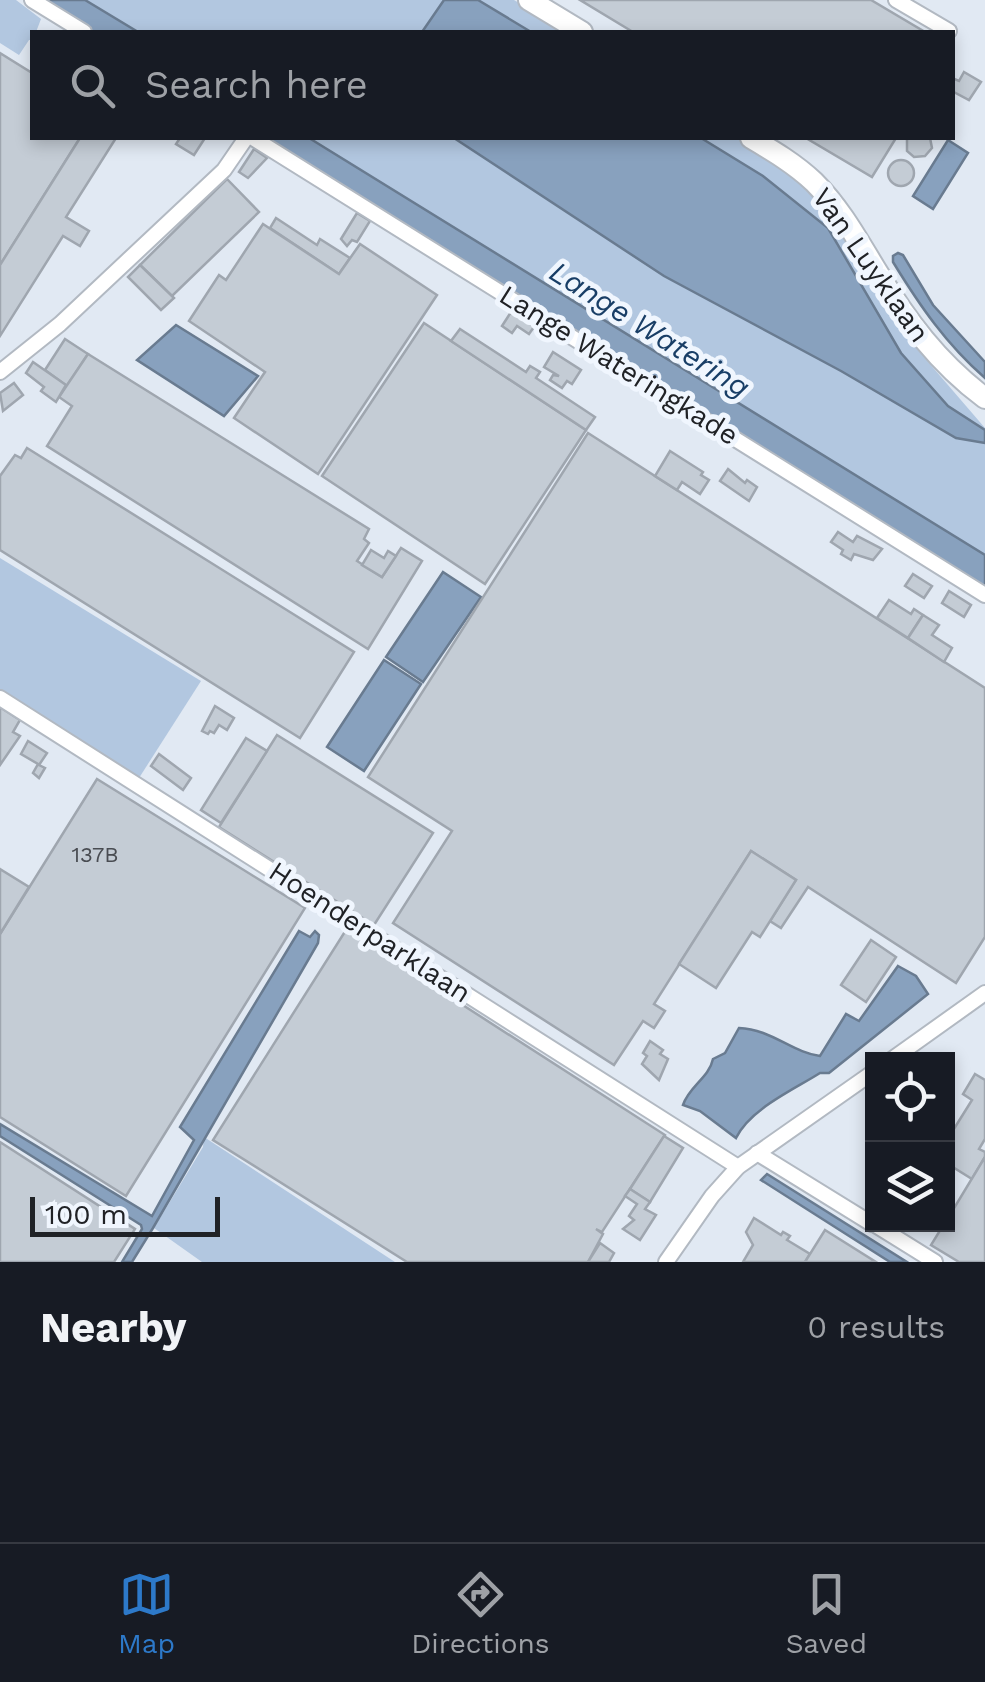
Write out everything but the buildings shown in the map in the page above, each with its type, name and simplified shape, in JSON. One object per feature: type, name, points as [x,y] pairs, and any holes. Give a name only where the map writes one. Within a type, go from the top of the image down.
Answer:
[{"type":"street","points":[[32,0],[81,30]]},
{"type":"street","points":[[530,0],[579,30]]},
{"type":"street","points":[[896,0],[947,30]]},
{"type":"street","points":[[0,372],[60,324],[224,170],[247,140]]},
{"type":"street","name":"Lange Wateringkade","points":[[252,140],[985,595]]},
{"type":"street","name":"Van Luyklaan","points":[[754,140],[792,162],[816,184],[848,223],[935,356],[985,398]]},
{"type":"street","name":"Hoenderparklaan","points":[[0,698],[738,1167]]},
{"type":"street","points":[[902,1052],[985,993]]},
{"type":"street","points":[[666,1262],[712,1196],[738,1167],[865,1078]]},
{"type":"street","points":[[757,1153],[865,1219]]},
{"type":"street","points":[[886,1232],[936,1262]]},
{"type":"shaded area","points":[[0,0],[16,0],[41,19],[37,30],[30,30],[30,40],[19,55],[0,43]]},
{"type":"shaded area","points":[[40,0],[85,0],[135,30],[89,30]]},
{"type":"shaded area","points":[[85,0],[514,0],[564,30],[135,30]]},
{"type":"shaded area","points":[[444,0],[478,0],[528,30],[423,30]]},
{"type":"shaded area","points":[[265,140],[312,140],[985,555],[985,587]]},
{"type":"shaded area","points":[[312,140],[741,140],[803,182],[836,219],[929,363],[985,428],[985,555]]},
{"type":"shaded area","points":[[457,140],[704,140],[763,176],[828,228],[901,353],[948,406],[985,430],[985,443],[956,438],[664,276]]},
{"type":"shaded area","points":[[948,140],[968,153],[933,209],[913,196]]},
{"type":"shaded area","points":[[898,253],[903,255],[933,305],[985,362],[985,378],[958,352],[924,309],[893,262]]},
{"type":"shaded area","points":[[176,325],[258,376],[224,416],[137,360]]},
{"type":"shaded area","points":[[0,558],[201,681],[139,778],[0,692]]},
{"type":"shaded area","points":[[443,572],[481,597],[423,682],[386,657]]},
{"type":"shaded area","points":[[384,660],[421,684],[364,771],[327,747]]},
{"type":"shaded area","points":[[299,931],[310,937],[315,931],[318,943],[153,1228],[132,1262],[122,1262],[141,1225],[0,1136],[0,1124],[152,1216],[194,1140],[180,1127]]},
{"type":"shaded area","points":[[898,966],[916,976],[928,994],[829,1073],[820,1073],[762,1109],[736,1138],[700,1111],[683,1105],[713,1059],[725,1053],[739,1028],[761,1032],[820,1056],[846,1014],[859,1021]]},
{"type":"shaded area","points":[[204,1137],[395,1262],[202,1262],[154,1228],[203,1147]]},
{"type":"shaded area","points":[[767,1174],[907,1262],[890,1262],[761,1180]]},
{"type":"water label","name":"Lange Watering","points":[[650,329]]}]
